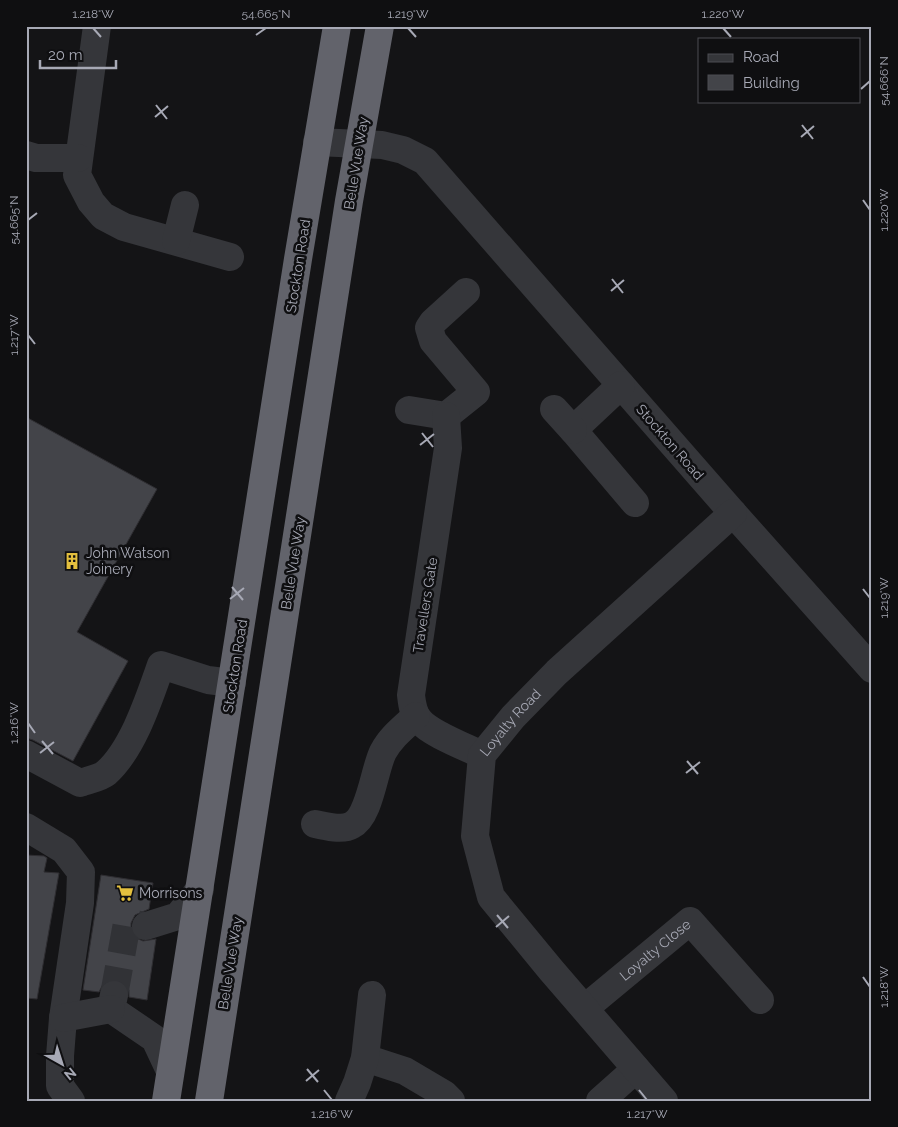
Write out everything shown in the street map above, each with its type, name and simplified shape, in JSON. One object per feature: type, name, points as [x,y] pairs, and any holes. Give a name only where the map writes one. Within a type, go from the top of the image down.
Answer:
[{"type":"highway","name":"Stockton Road","points":[[166,1101],[317,142],[337,26]]},
{"type":"highway","name":"Belle Vue Way","points":[[209,1101],[358,145],[380,26]]},
{"type":"street","points":[[98,26],[77,175],[90,202],[103,216],[124,227],[176,240],[230,257]]},
{"type":"street","name":"Stockton Road","points":[[317,142],[382,146],[404,150],[425,161],[733,514],[872,669]]},
{"type":"street","points":[[26,155],[36,158],[78,158]]},
{"type":"street","points":[[176,240],[185,205]]},
{"type":"street","points":[[409,410],[446,416],[476,392],[433,341],[429,328],[433,322],[466,292]]},
{"type":"street","points":[[573,430],[621,385]]},
{"type":"street","points":[[554,409],[635,503]]},
{"type":"street","name":"Travellers Gate","points":[[416,716],[413,710],[411,695],[448,448],[446,416]]},
{"type":"street","name":"Loyalty Road","points":[[664,1101],[491,897],[475,836],[482,754],[513,717],[557,672],[733,514]]},
{"type":"street","points":[[26,754],[80,783],[104,775],[119,758],[135,729],[161,665],[208,680],[232,683]]},
{"type":"street","points":[[315,824],[346,828],[354,825],[366,806],[378,762],[386,746],[416,716],[434,731],[482,754]]},
{"type":"street","points":[[26,826],[64,850],[81,872],[80,903],[63,1018],[60,1056],[60,1086],[71,1101]]},
{"type":"street","points":[[146,926],[178,916],[200,888]]},
{"type":"street","name":"Loyalty Close","points":[[584,1008],[690,920],[760,1000]]},
{"type":"street","points":[[349,1101],[365,1058],[372,994]]},
{"type":"street","points":[[63,1018],[113,1002],[155,1039],[170,1071]]},
{"type":"street","points":[[365,1058],[406,1071],[444,1094],[451,1101]]},
{"type":"street","points":[[600,1101],[636,1069]]},
{"type":"building","name":"John Watson Joinery","points":[[26,417],[157,489],[77,632],[128,661],[73,761],[26,738]]},
{"type":"building","points":[[26,855],[44,856],[47,858],[44,872],[59,873],[37,999],[26,998]]},
{"type":"building","points":[[101,875],[153,883],[149,909],[135,915],[131,923],[131,931],[136,938],[143,941],[156,939],[147,1000],[129,997],[129,990],[125,984],[117,980],[110,980],[103,984],[99,992],[83,990]]},
{"type":"tunnel","points":[[114,995],[127,923],[146,926]]},
{"type":"place","name":"John Watson Joinery","points":[[72,561]]},
{"type":"place","name":"Morrisons","points":[[125,893]]}]
